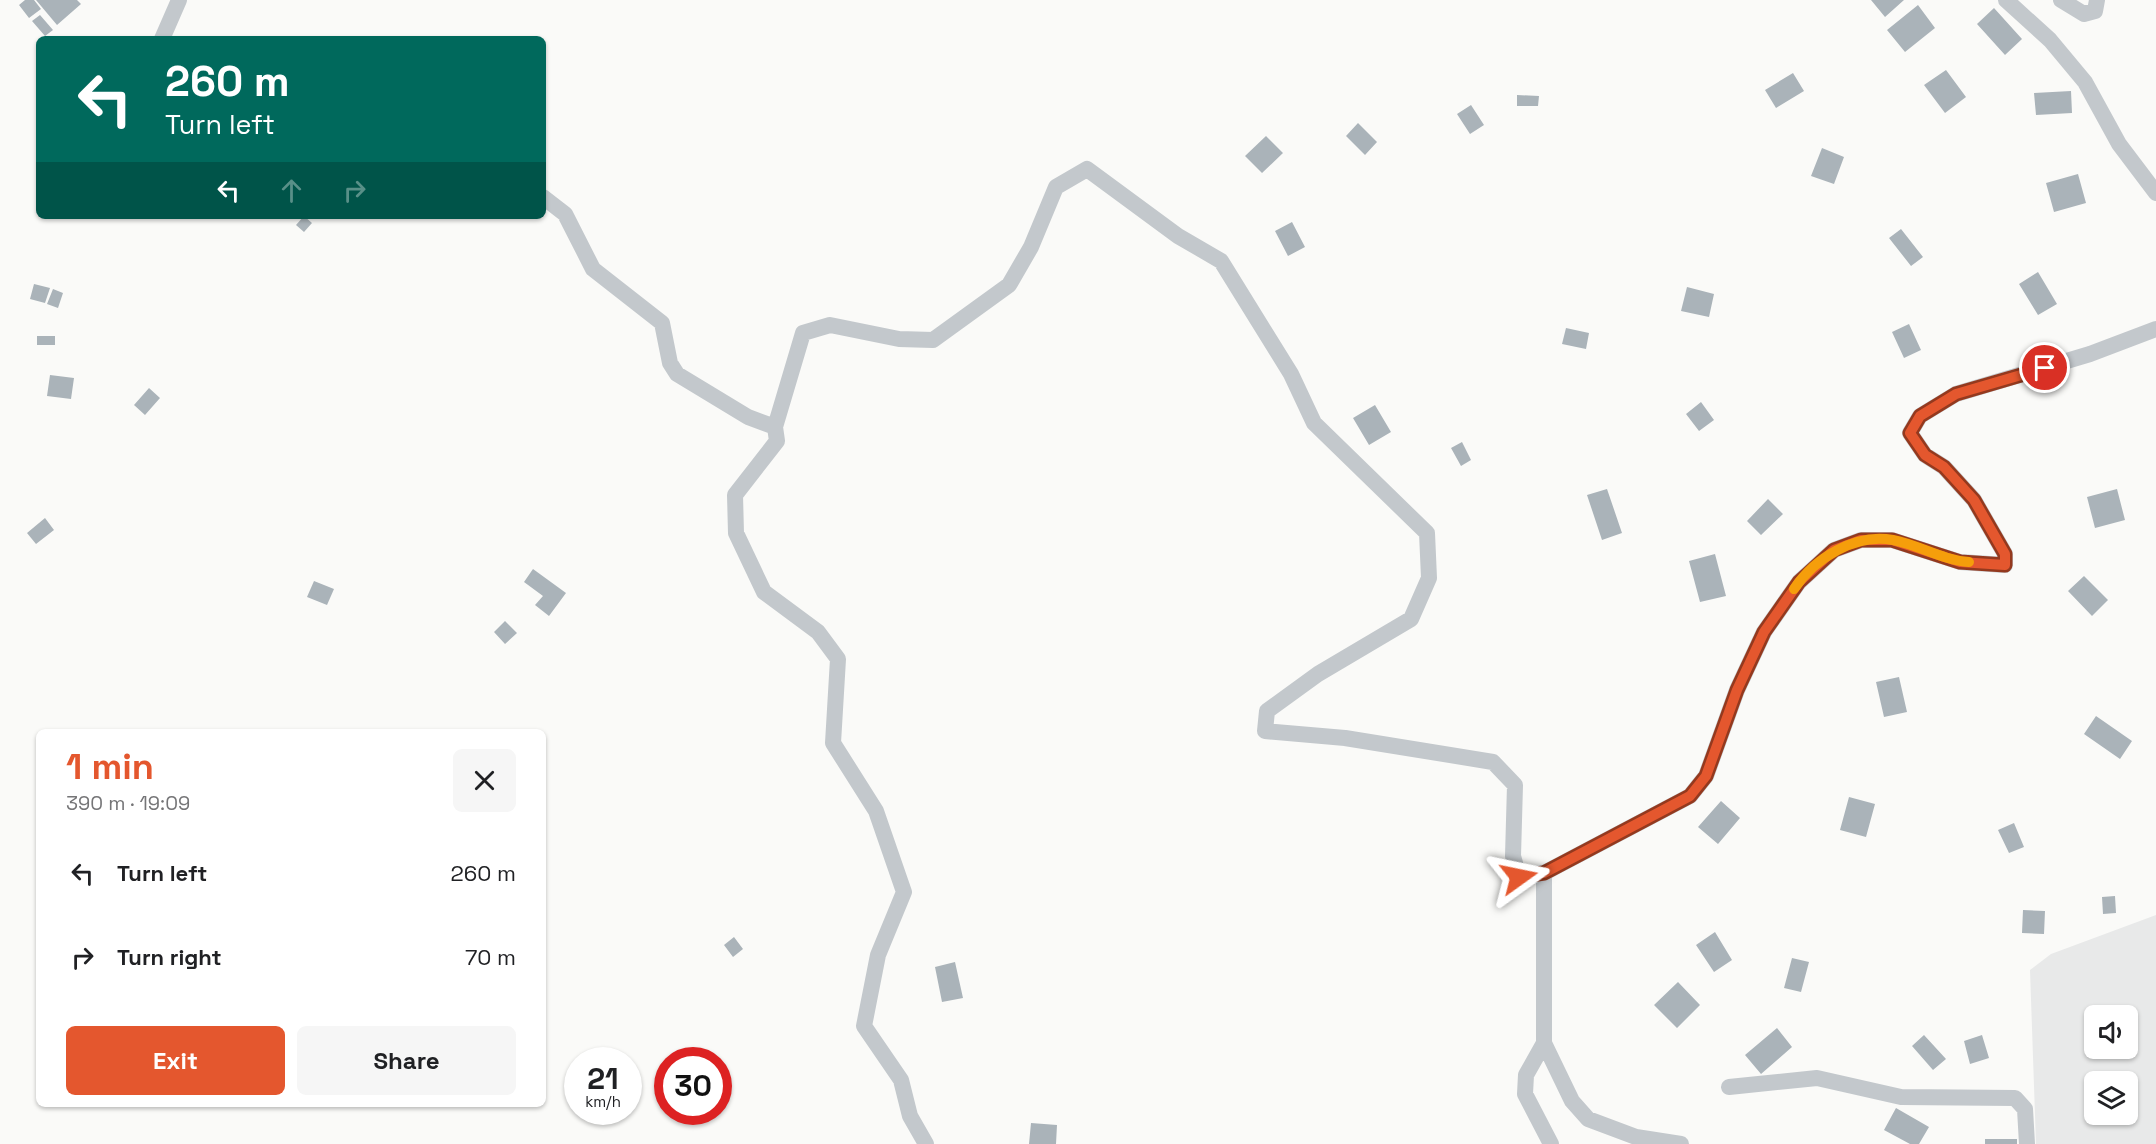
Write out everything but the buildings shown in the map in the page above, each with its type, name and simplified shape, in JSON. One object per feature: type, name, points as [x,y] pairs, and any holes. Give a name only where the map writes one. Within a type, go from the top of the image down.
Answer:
[{"type":"street","points":[[163,36],[179,0]]},
{"type":"street","points":[[2006,0],[2050,40],[2085,82],[2119,144],[2156,193]]},
{"type":"street","points":[[2061,0],[2084,14],[2095,11],[2097,0]]},
{"type":"street","points":[[926,1144],[910,1116],[901,1080],[864,1026],[878,955],[904,892],[876,810],[833,743],[838,659],[818,632],[764,592],[736,533],[735,495],[777,441],[775,427],[803,333],[830,325],[899,339],[933,340],[1009,285],[1031,247],[1056,187],[1087,169],[1178,236],[1221,261],[1291,374],[1314,423],[1427,533],[1429,578],[1411,619],[1318,674],[1267,711],[1265,731],[1345,738],[1493,762],[1515,785],[1513,856],[1519,877],[1544,873],[1690,796],[1706,776],[1737,690],[1764,632],[1799,582],[1834,550],[1861,540],[1892,540],[1960,562],[2005,565],[2005,554],[1974,500],[1944,467],[1925,455],[1910,433],[1920,416],[1956,394],[2090,354],[2153,332]]},
{"type":"street","points":[[546,199],[565,214],[593,269],[662,323],[670,363],[677,374],[748,417],[775,427]]},
{"type":"street","points":[[1544,873],[1544,1043],[1572,1101],[1588,1119],[1636,1137],[1681,1144]]},
{"type":"street","points":[[1544,1043],[1526,1075],[1525,1094],[1551,1144]]},
{"type":"street","points":[[1729,1087],[1816,1078],[1901,1097],[2015,1098],[2025,1110],[2027,1144]]},
{"type":"shaded area","points":[[2156,915],[2156,1144],[2036,1144],[2030,970],[2051,954]]},
{"type":"slow traffic","points":[[1794,589],[1834,550],[1861,540],[1892,540],[1960,562],[1969,562]]},
{"type":"route","points":[[1519,877],[1544,873],[1690,796],[1706,776],[1737,690],[1764,632],[1799,582],[1834,550],[1861,540],[1892,540],[1960,562],[2005,565],[2005,554],[1974,500],[1944,467],[1925,455],[1910,433],[1920,416],[1956,394],[2045,368]]}]
